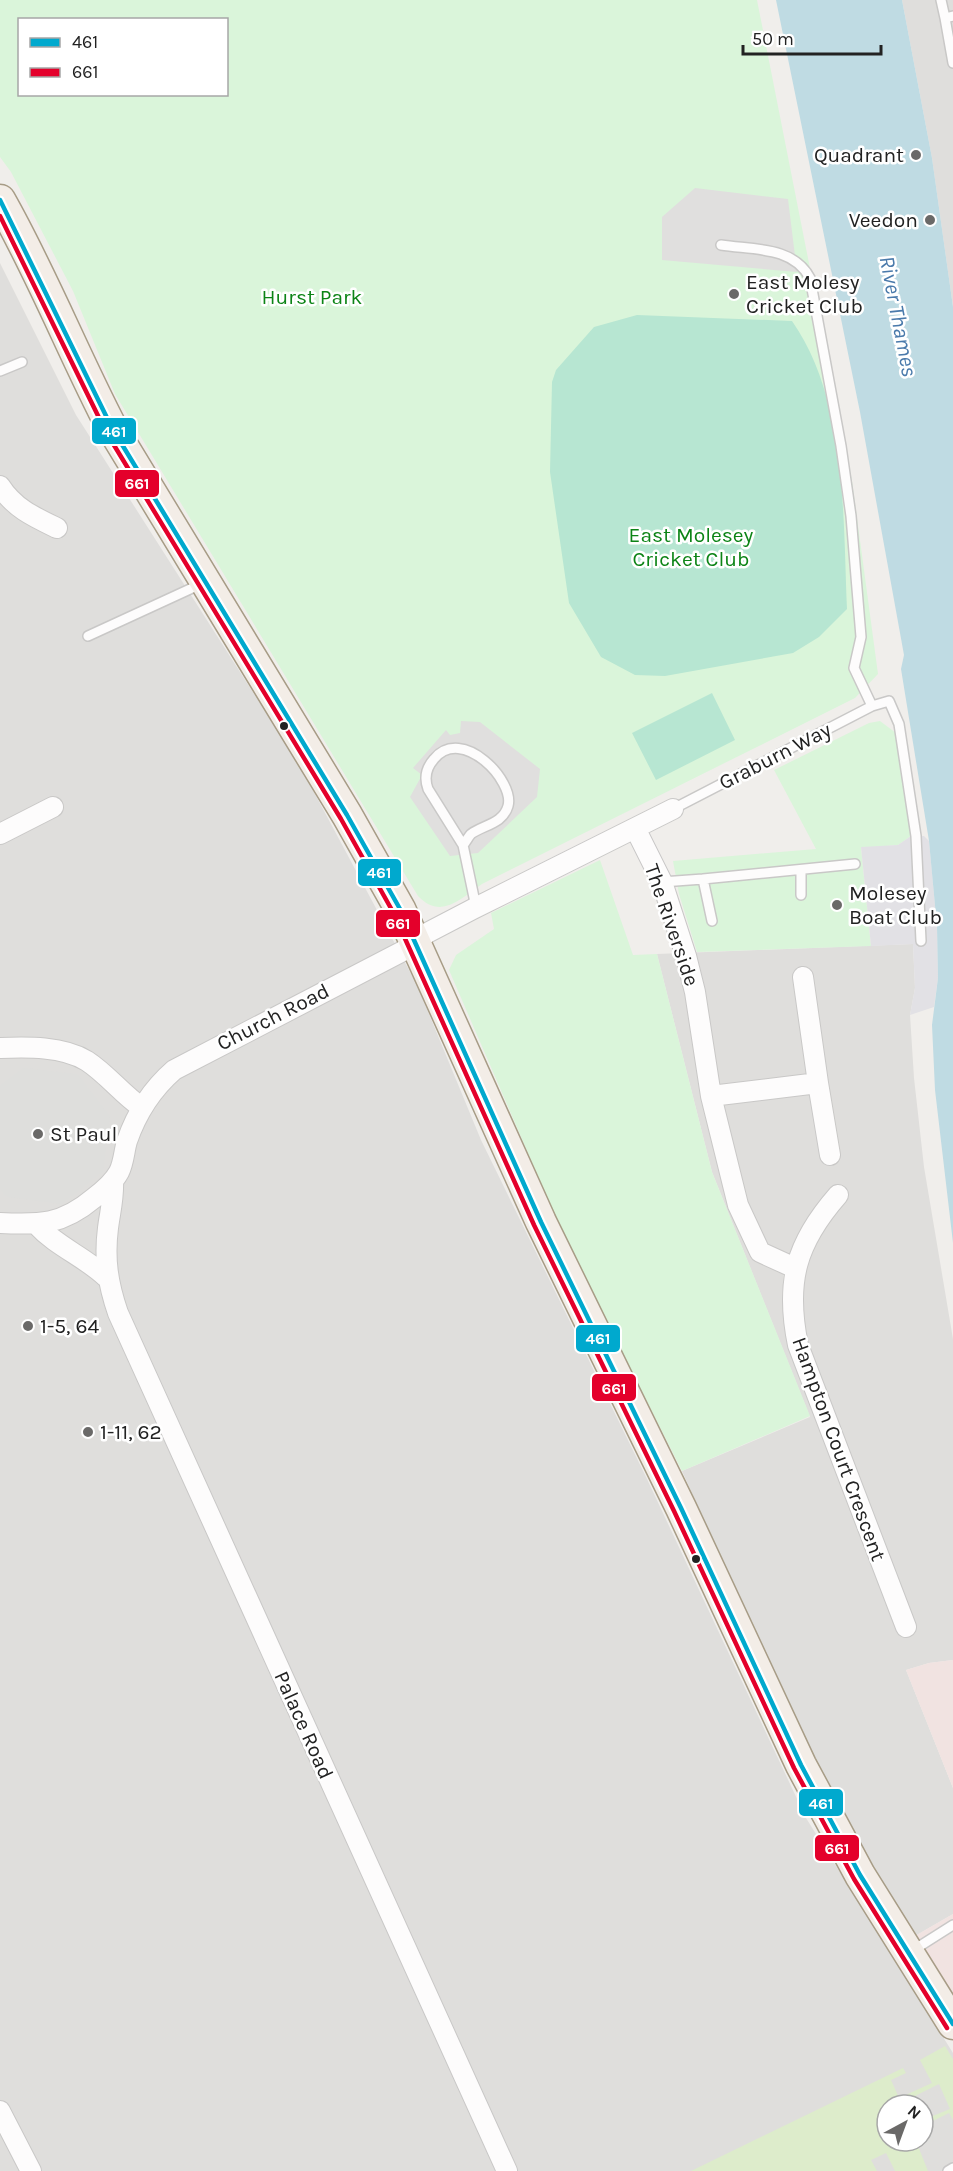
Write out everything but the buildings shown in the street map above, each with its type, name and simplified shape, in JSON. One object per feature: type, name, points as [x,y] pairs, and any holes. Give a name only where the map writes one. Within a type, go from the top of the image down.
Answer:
[{"type":"main road","points":[[0,200],[44,281],[112,428],[348,815],[416,941],[521,1180],[700,1546],[801,1765],[831,1825],[907,1954],[953,2024]]},
{"type":"street","points":[[0,486],[8,498],[21,510],[57,528]]},
{"type":"street","points":[[0,834],[53,807]]},
{"type":"street","name":"Graburn Way","points":[[476,907],[673,809]]},
{"type":"street","name":"The Riverside","points":[[635,828],[662,882],[695,992],[711,1096],[738,1205],[760,1252],[795,1268]]},
{"type":"street","points":[[416,941],[476,907]]},
{"type":"street","name":"Church Road","points":[[113,1181],[120,1170],[126,1144],[141,1107],[156,1086],[174,1070],[416,941]]},
{"type":"street","points":[[803,977],[830,1155]]},
{"type":"street","points":[[0,1048],[24,1047],[78,1056],[141,1107]]},
{"type":"street","points":[[711,1096],[818,1083]]},
{"type":"street","points":[[0,1223],[54,1222],[71,1214],[113,1181]]},
{"type":"street","name":"Palace Road","points":[[113,1181],[114,1194],[105,1251],[106,1276],[118,1313],[507,2171]]},
{"type":"street","name":"Hampton Court Crescent","points":[[838,1195],[810,1230],[795,1268],[792,1296],[798,1345],[906,1627]]},
{"type":"street","points":[[37,1224],[45,1234],[81,1256],[106,1276]]},
{"type":"street","points":[[0,2110],[31,2171]]},
{"type":"lane","points":[[940,0],[949,17],[953,63]]},
{"type":"lane","points":[[721,245],[788,255],[803,266],[810,278],[841,446],[851,516],[861,637],[854,668],[872,706]]},
{"type":"lane","points":[[0,371],[22,362]]},
{"type":"lane","points":[[88,636],[206,582]]},
{"type":"lane","name":"Graburn Way","points":[[673,809],[872,706],[889,701],[899,723],[916,836],[921,941]]},
{"type":"lane","points":[[463,845],[471,834],[498,820],[508,807],[508,793],[491,769],[469,749],[452,747],[439,753],[429,764],[425,780],[428,789],[463,845],[476,907]]},
{"type":"lane","points":[[662,882],[855,864]]},
{"type":"lane","points":[[801,870],[801,895]]},
{"type":"lane","points":[[703,879],[712,921]]},
{"type":"lane","points":[[907,1954],[953,1925]]},
{"type":"lane","points":[[948,2171],[953,2168]]},
{"type":"shaded area","points":[[902,0],[953,0],[953,307],[932,158]]},
{"type":"shaded area","points":[[695,188],[788,199],[797,272],[662,260],[662,217]]},
{"type":"shaded area","points":[[0,263],[76,415],[300,766],[417,985],[481,1140],[647,1479],[806,1818],[953,2053],[953,2171],[0,2171]]},
{"type":"shaded area","points":[[461,721],[480,722],[540,769],[537,797],[478,853],[450,856],[410,797],[422,775],[413,768],[446,730],[450,735],[460,733]]},
{"type":"shaded area","points":[[911,836],[924,836],[929,841],[937,927],[938,978],[934,1007],[910,1015],[915,988],[913,944],[871,946],[861,847],[898,845]]},
{"type":"shaded area","points":[[913,944],[915,988],[910,1015],[914,1078],[924,1167],[953,1339],[953,1660],[929,1663],[906,1670],[953,1788],[953,1914],[915,1936],[830,1798],[682,1471],[810,1417],[712,1172],[657,954]]},
{"type":"shaded area","points":[[24,1068],[77,1074],[110,1117],[103,1171],[61,1204],[7,1197],[0,1188],[0,1086]]},
{"type":"shaded area","points":[[953,1660],[953,1788],[906,1670],[929,1663]]},
{"type":"shaded area","points":[[953,1914],[953,1996],[915,1936]]},
{"type":"green space","name":"Hurst Park","points":[[0,0],[757,0],[852,481],[878,674],[855,698],[482,884],[458,901],[443,907],[426,903],[418,896],[115,394],[73,291],[11,172],[0,157]]},
{"type":"green space","name":"East Molesey Cricket Club","points":[[637,315],[792,321],[810,352],[833,422],[839,460],[847,609],[819,637],[793,653],[665,676],[635,675],[601,657],[569,603],[550,472],[552,382],[556,370],[594,327]]},
{"type":"green space","points":[[712,693],[735,740],[656,780],[632,733]]},
{"type":"green space","points":[[880,721],[896,733],[911,836],[898,845],[861,848],[871,946],[697,952],[679,894],[673,861],[816,849],[774,770],[869,723]]},
{"type":"green space","points":[[600,860],[633,955],[657,954],[712,1172],[810,1416],[682,1471],[566,1241],[449,970],[456,955],[494,929],[491,913]]},
{"type":"green space","points":[[945,2046],[953,2059],[953,2120],[949,2113],[935,2120],[935,2115],[950,2109],[939,2084],[921,2093],[910,2093],[932,2083],[920,2060]]},
{"type":"green space","points":[[903,2068],[906,2073],[891,2080],[897,2093],[875,2093],[875,2153],[886,2153],[871,2160],[877,2171],[691,2171]]},
{"type":"green space","points":[[886,2153],[921,2153],[928,2171],[895,2171]]},
{"type":"water","name":"River Thames","points":[[776,0],[902,0],[932,158],[953,307],[953,1243],[935,1090],[932,1025],[938,978],[937,927],[929,841],[901,669],[904,655],[860,412]]},
{"type":"transit line","name":"461","points":[[0,200],[112,428],[347,815],[400,909],[541,1222],[681,1508],[801,1765],[860,1875],[953,2024]]},
{"type":"transit line","name":"661","points":[[0,216],[106,432],[341,819],[393,912],[534,1225],[674,1511],[794,1768],[854,1879],[947,2028]]},
{"type":"place","name":"Quadrant","points":[[916,155]]},
{"type":"place","name":"Veedon","points":[[930,220]]},
{"type":"place","name":"East Molesy Cricket Club","points":[[734,294]]},
{"type":"place","name":"Molesey Boat Club","points":[[837,905]]},
{"type":"place","name":"St Paul","points":[[38,1134]]},
{"type":"place","name":"1-5, 64","points":[[28,1326]]},
{"type":"place","name":"1-11, 62","points":[[88,1432]]}]
